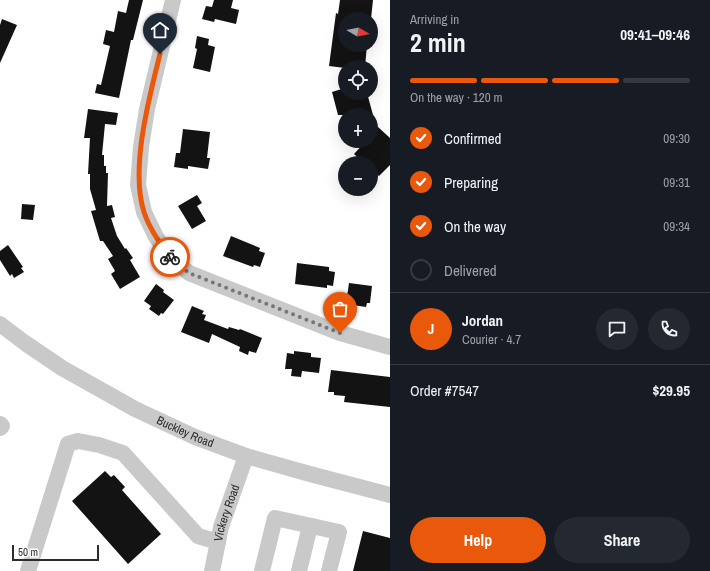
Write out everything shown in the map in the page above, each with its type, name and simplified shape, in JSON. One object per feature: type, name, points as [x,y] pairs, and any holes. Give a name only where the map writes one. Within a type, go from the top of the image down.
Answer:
[{"type":"street","points":[[173,0],[147,109],[138,186],[144,212],[156,237],[170,256],[189,273],[340,333],[390,347]]},
{"type":"street","name":"Buckley Road","points":[[0,324],[62,368],[135,408],[195,437],[246,456],[390,495]]},
{"type":"street","points":[[0,424],[2,426],[0,428]]},
{"type":"street","points":[[28,571],[68,444],[78,441],[99,445],[123,453],[198,536],[218,542]]},
{"type":"street","name":"Vickery Road","points":[[212,571],[221,527],[246,456]]},
{"type":"street","points":[[262,571],[275,518],[339,532],[329,571]]},
{"type":"street","points":[[299,571],[310,526]]},
{"type":"building","points":[[129,0],[143,0],[133,40],[131,40],[119,98],[95,93],[97,84],[101,85],[110,46],[103,44],[106,30],[114,32],[118,11],[126,13]]},
{"type":"building","points":[[214,0],[233,0],[231,8],[239,10],[236,24],[215,19],[214,22],[202,19],[206,6],[212,7]]},
{"type":"building","points":[[340,0],[373,0],[372,12],[338,12]]},
{"type":"building","points":[[336,13],[338,14],[338,52],[366,52],[366,60],[338,60],[338,67],[329,66]]},
{"type":"building","points":[[2,19],[17,25],[0,63],[0,25]]},
{"type":"building","points":[[197,36],[209,39],[208,45],[215,47],[210,72],[193,68],[197,49],[195,48]]},
{"type":"building","points":[[338,90],[338,100],[369,100],[371,108],[338,108],[338,115],[332,92]]},
{"type":"building","points":[[88,109],[118,113],[116,125],[105,124],[102,155],[104,155],[104,166],[106,166],[106,173],[108,173],[107,206],[112,205],[115,217],[111,218],[117,236],[133,258],[130,260],[140,277],[120,289],[111,274],[115,271],[108,259],[113,256],[103,241],[100,241],[91,211],[96,210],[90,189],[90,174],[88,174],[90,138],[84,138]]},
{"type":"building","points":[[378,127],[390,138],[390,165],[379,176],[378,156],[356,156],[354,154],[360,148],[378,148]]},
{"type":"building","points":[[183,129],[210,132],[207,158],[210,158],[208,169],[188,166],[188,169],[174,167],[176,153],[180,153]]},
{"type":"building","points":[[197,195],[202,203],[197,206],[206,221],[192,229],[178,206]]},
{"type":"building","points":[[22,204],[35,205],[33,220],[21,219]]},
{"type":"building","points":[[231,236],[260,248],[259,251],[265,253],[260,267],[254,265],[253,267],[223,256]]},
{"type":"building","points":[[8,245],[23,267],[21,268],[24,272],[14,278],[12,274],[10,276],[0,260],[0,251]]},
{"type":"building","points":[[297,263],[329,267],[329,271],[335,272],[333,286],[327,285],[327,288],[295,284]]},
{"type":"building","points":[[349,283],[372,286],[370,303],[367,303],[366,307],[346,304]]},
{"type":"building","points":[[156,284],[164,290],[163,292],[174,300],[163,314],[161,313],[159,316],[149,309],[151,306],[144,301]]},
{"type":"building","points":[[192,306],[204,311],[202,314],[206,315],[204,320],[228,329],[229,327],[240,329],[262,338],[256,353],[249,351],[248,355],[239,351],[240,347],[212,334],[209,343],[181,332]]},
{"type":"building","points":[[294,351],[311,353],[311,357],[321,358],[319,373],[302,371],[301,377],[291,376],[292,369],[285,369],[287,353],[294,354]]},
{"type":"building","points":[[331,370],[390,377],[390,407],[344,402],[345,396],[334,395],[334,392],[328,392]]},
{"type":"building","points":[[105,471],[111,477],[114,475],[125,487],[122,490],[161,534],[128,564],[72,501]]},
{"type":"building","points":[[363,531],[390,538],[390,571],[353,571]]},
{"type":"way so far","points":[[170,257],[189,273],[340,333]]},
{"type":"route","points":[[160,54],[147,109],[138,186],[144,212],[156,237],[170,257]]}]
